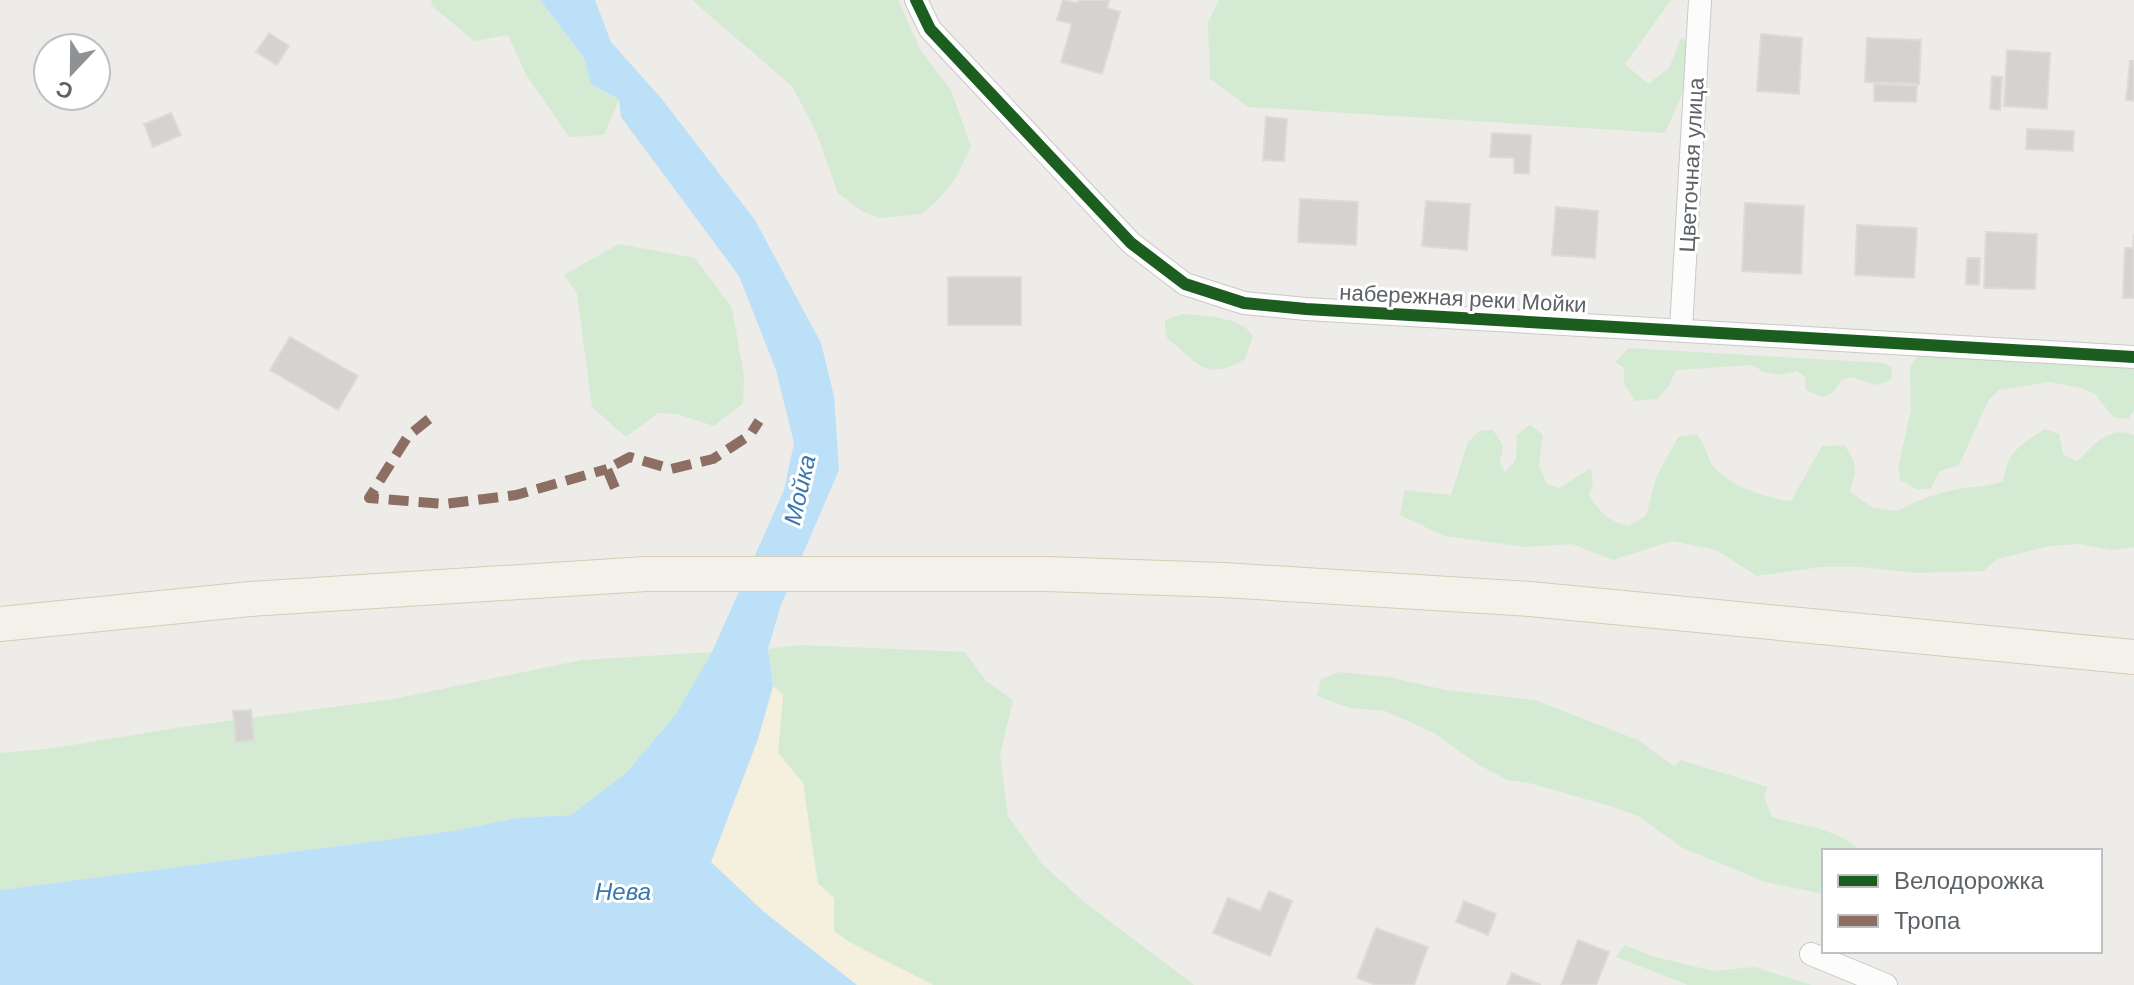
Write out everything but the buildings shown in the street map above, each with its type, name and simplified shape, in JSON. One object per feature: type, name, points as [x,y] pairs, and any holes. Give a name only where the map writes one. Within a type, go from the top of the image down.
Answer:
[{"type":"main road","points":[[0,624],[250,599],[646,574],[1046,574],[1224,580],[1530,599],[2134,657]]},
{"type":"street","name":"набережная реки Мойки","points":[[916,0],[930,29],[1131,243],[1185,284],[1244,303],[2134,357]]},
{"type":"street","name":"Цветочная улица","points":[[1681,329],[1700,0]]},
{"type":"street","points":[[1811,954],[1886,985]]},
{"type":"green space","points":[[432,0],[540,0],[584,58],[591,84],[619,99],[604,135],[569,137],[525,73],[508,35],[474,41],[431,5]]},
{"type":"green space","points":[[692,0],[898,0],[921,51],[951,90],[971,147],[955,179],[937,201],[921,214],[881,218],[863,212],[838,193],[816,132],[792,86]]},
{"type":"green space","points":[[1219,0],[1671,0],[1625,64],[1648,84],[1669,68],[1681,38],[1690,43],[1682,94],[1665,133],[1248,107],[1210,79],[1208,22]]},
{"type":"green space","points":[[619,244],[695,258],[732,308],[744,376],[743,403],[714,426],[677,414],[658,413],[626,437],[592,407],[577,294],[564,275]]},
{"type":"green space","points":[[1183,314],[1221,318],[1247,329],[1253,336],[1245,359],[1216,370],[1194,361],[1166,335],[1165,320]]},
{"type":"green space","points":[[1629,348],[1884,363],[1892,368],[1891,380],[1876,385],[1851,377],[1842,380],[1833,393],[1823,397],[1806,390],[1805,377],[1797,371],[1779,375],[1752,365],[1676,370],[1668,387],[1657,399],[1635,401],[1624,383],[1624,368],[1615,362]]},
{"type":"green space","points":[[1921,351],[2134,362],[2134,410],[2128,419],[2113,417],[2095,394],[2049,382],[1999,390],[1989,399],[1959,465],[1940,471],[1931,488],[1918,490],[1900,480],[1898,468],[1911,410],[1910,366]]},
{"type":"green space","points":[[1530,425],[1543,435],[1539,465],[1547,484],[1559,488],[1591,468],[1593,483],[1589,494],[1609,518],[1628,526],[1646,516],[1656,478],[1678,437],[1697,434],[1711,463],[1725,478],[1759,494],[1791,501],[1822,446],[1844,445],[1855,467],[1850,492],[1873,508],[1898,511],[1944,492],[2003,481],[2012,455],[2044,429],[2059,434],[2063,454],[2077,462],[2102,438],[2125,433],[2134,435],[2134,547],[2112,550],[2079,544],[2049,546],[1998,559],[1983,571],[1916,573],[1862,567],[1821,567],[1757,576],[1716,550],[1672,541],[1613,560],[1572,544],[1525,547],[1444,536],[1400,515],[1405,490],[1451,495],[1468,442],[1479,431],[1493,430],[1503,445],[1500,464],[1505,472],[1516,460],[1517,435]]},
{"type":"green space","points":[[799,645],[965,652],[986,681],[1013,700],[1000,755],[1008,816],[1042,864],[1083,901],[1194,985],[933,985],[849,942],[834,931],[834,898],[818,883],[803,783],[778,753],[783,695],[773,686],[768,649]]},
{"type":"green space","points":[[712,652],[676,714],[627,772],[571,815],[517,818],[453,831],[0,890],[0,753],[48,749],[175,728],[393,699],[582,660]]},
{"type":"green space","points":[[1339,672],[1388,677],[1446,690],[1535,700],[1638,740],[1674,766],[1681,760],[1768,787],[1764,797],[1772,817],[1830,832],[1859,849],[1822,849],[1822,894],[1765,882],[1681,847],[1640,817],[1529,783],[1508,780],[1479,765],[1434,733],[1385,711],[1350,708],[1317,696],[1321,679]]},
{"type":"green space","points":[[1625,945],[1652,956],[1713,971],[1754,967],[1812,985],[1688,985],[1616,957]]},
{"type":"sand","points":[[773,686],[783,695],[778,753],[803,783],[817,883],[834,898],[834,931],[849,942],[933,985],[857,985],[764,912],[711,862],[758,739]]},
{"type":"water","name":"Нева","points":[[540,0],[595,0],[611,42],[661,98],[755,220],[821,343],[834,396],[839,470],[781,605],[768,649],[773,686],[758,739],[711,862],[764,912],[857,985],[0,985],[0,890],[453,831],[517,818],[571,815],[627,772],[676,714],[712,652],[784,490],[794,443],[776,370],[739,276],[621,117],[619,99],[591,84],[584,58]]},
{"type":"marked path","points":[[429,419],[408,436],[369,498],[445,504],[516,495],[607,469]]},
{"type":"marked path","points":[[615,488],[607,469],[630,457],[671,469],[713,459],[750,435],[759,421]]},
{"type":"cycle path","points":[[916,0],[930,29],[1131,243],[1185,284],[1244,303],[2134,357]]},
{"type":"water label","name":"Мойка","points":[[800,490]]}]
